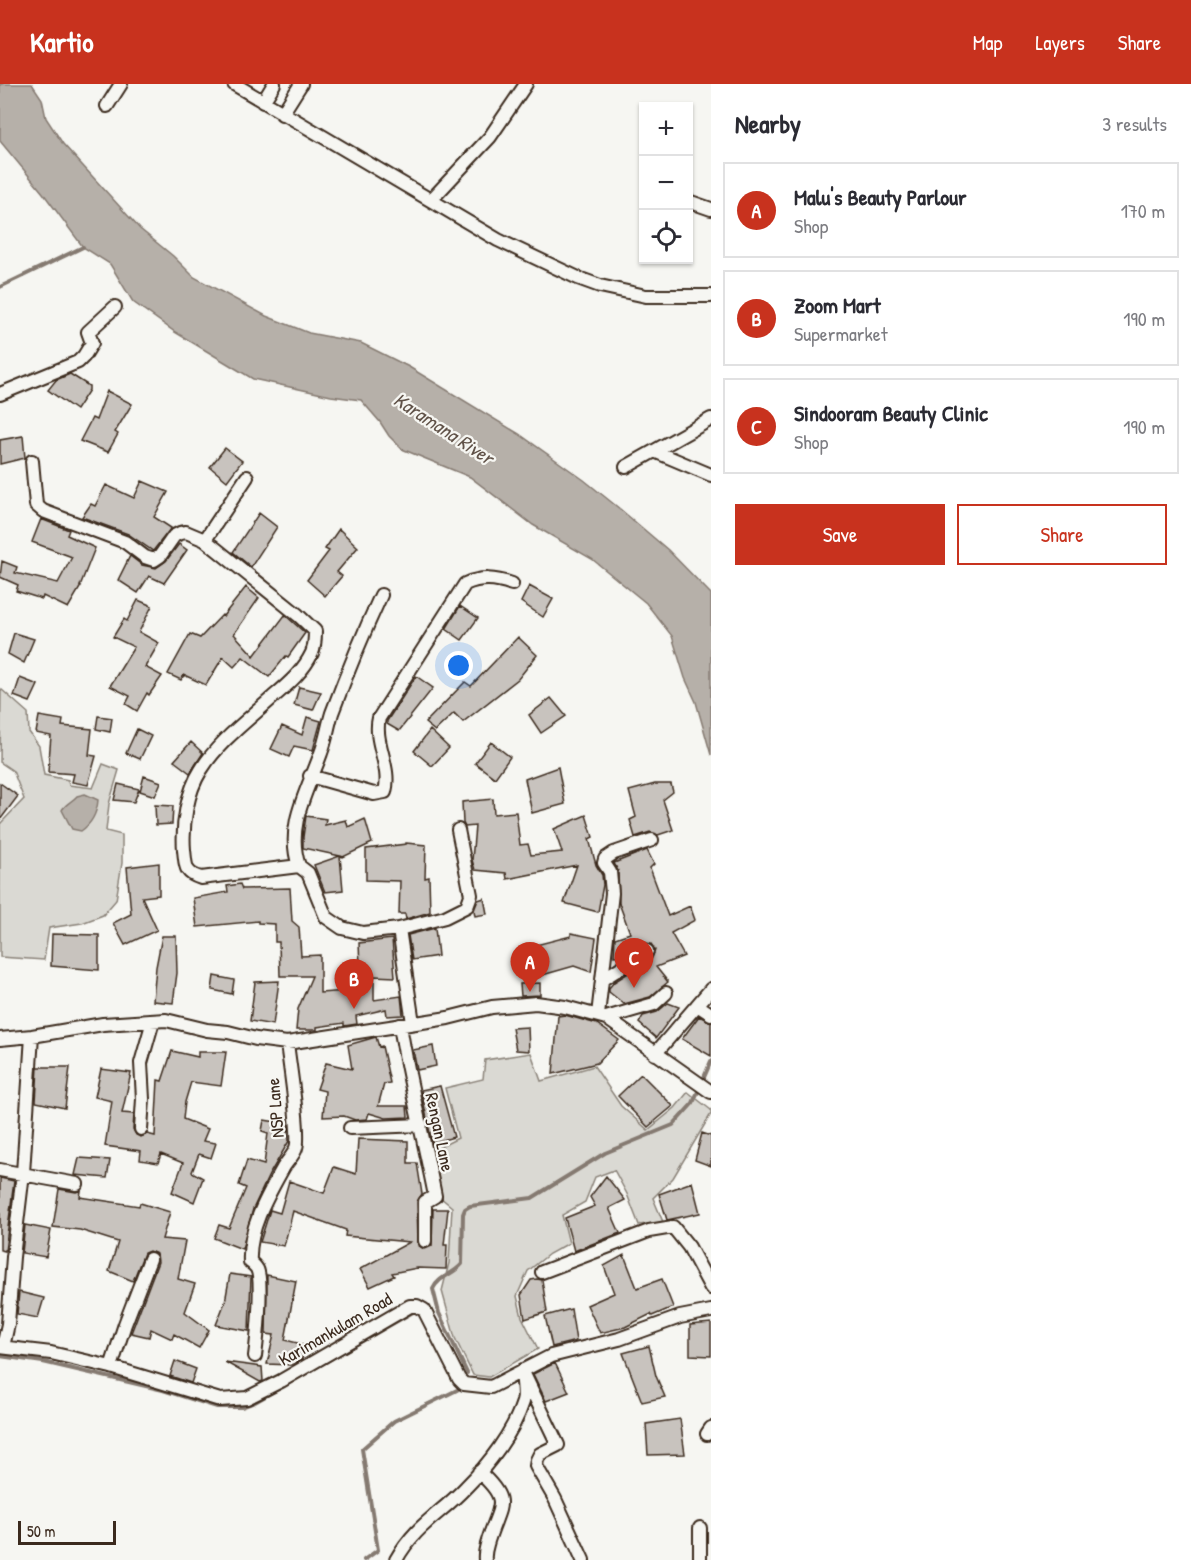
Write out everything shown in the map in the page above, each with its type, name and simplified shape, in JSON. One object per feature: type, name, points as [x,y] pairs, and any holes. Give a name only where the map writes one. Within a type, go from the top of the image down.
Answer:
[{"type":"street","points":[[107,106],[121,84]]},
{"type":"street","points":[[234,84],[498,240],[578,278],[600,286],[646,296],[711,296]]},
{"type":"street","points":[[263,102],[274,84]]},
{"type":"street","points":[[282,114],[301,84]]},
{"type":"street","points":[[432,199],[490,137],[526,84]]},
{"type":"street","points":[[693,203],[711,209]]},
{"type":"street","points":[[0,394],[78,362],[92,343],[88,332],[115,307]]},
{"type":"street","points":[[626,467],[711,419]]},
{"type":"street","points":[[654,451],[711,475]]},
{"type":"street","points":[[32,461],[36,505],[43,511],[125,542],[154,560],[180,533],[186,532],[205,540],[315,631],[312,654],[297,676],[236,730],[201,770],[191,792],[184,829],[186,868],[192,875],[201,878],[299,866]]},
{"type":"street","points":[[205,540],[247,477]]},
{"type":"street","points":[[310,776],[374,794],[385,792],[388,782],[376,730],[379,718],[465,584],[478,579],[498,579],[512,584]]},
{"type":"street","points":[[381,595],[355,650],[331,716],[321,753],[310,776],[296,825],[294,850],[299,866],[308,873],[326,917],[342,928],[363,933],[399,929],[444,917],[467,906],[471,895],[458,830]]},
{"type":"street","points":[[602,1016],[603,979],[612,893],[610,872],[604,863],[605,859],[614,853],[652,840]]},
{"type":"street","points":[[399,929],[413,1023]]},
{"type":"street","points":[[603,979],[647,951]]},
{"type":"street","points":[[655,1054],[711,989]]},
{"type":"street","points":[[0,1039],[74,1028],[166,1020],[207,1030],[287,1043],[448,1018],[492,1007],[536,1004],[602,1016],[654,1004],[666,993]]},
{"type":"street","points":[[697,1005],[711,1014]]},
{"type":"street","points":[[602,1016],[704,1088]]},
{"type":"street","points":[[141,1129],[143,1100],[141,1064],[153,1021]]},
{"type":"street","name":"Rengan Lane","points":[[400,1025],[435,1196],[425,1202],[425,1241]]},
{"type":"street","points":[[1,1347],[8,1324],[23,1173],[32,1036]]},
{"type":"street","name":"NSP Lane","points":[[255,1356],[259,1312],[258,1279],[257,1268],[250,1262],[249,1250],[258,1219],[284,1166],[297,1147],[287,1043]]},
{"type":"street","points":[[350,1128],[421,1125]]},
{"type":"street","points":[[0,1170],[77,1184]]},
{"type":"street","points":[[542,1272],[649,1231],[673,1227],[689,1247],[711,1288]]},
{"type":"street","points":[[111,1367],[150,1259]]},
{"type":"street","name":"Karimankulam Road","points":[[1,1347],[51,1353],[111,1367],[220,1400],[247,1398],[410,1306],[417,1306],[424,1310],[459,1379],[464,1384],[491,1387],[551,1356],[619,1339],[680,1317],[711,1311]]},
{"type":"street","points":[[396,1560],[406,1542],[427,1520],[466,1488],[500,1445],[523,1401],[521,1378],[523,1370]]},
{"type":"street","points":[[523,1370],[558,1445],[540,1454],[536,1466],[555,1499],[583,1560]]},
{"type":"street","points":[[479,1472],[495,1486],[501,1501],[486,1547],[484,1556],[486,1560]]},
{"type":"street","points":[[700,1528],[700,1560]]},
{"type":"shaded area","points":[[1,689],[28,713],[29,732],[39,746],[44,775],[68,780],[69,785],[93,788],[103,764],[119,770],[109,804],[106,831],[122,835],[122,863],[116,900],[103,915],[82,923],[49,928],[44,960],[0,957],[0,824],[24,799],[13,771],[0,762]]},
{"type":"shaded area","points":[[531,1053],[541,1081],[594,1066],[621,1106],[648,1130],[675,1108],[688,1092],[711,1110],[711,1114],[673,1178],[653,1198],[663,1222],[639,1225],[627,1194],[614,1170],[595,1177],[585,1202],[562,1215],[569,1243],[549,1254],[528,1271],[517,1296],[522,1317],[538,1349],[489,1377],[473,1375],[455,1338],[442,1291],[449,1263],[452,1207],[440,1197],[432,1151],[458,1138],[445,1088],[483,1079],[485,1060]]},
{"type":"water","name":"Karamana River","points":[[0,84],[32,84],[42,99],[46,118],[63,144],[140,229],[194,277],[266,316],[309,333],[361,343],[409,367],[519,434],[584,480],[668,550],[711,594],[711,755],[696,702],[685,678],[672,636],[646,603],[592,559],[533,525],[470,477],[402,449],[361,400],[253,379],[175,332],[133,302],[110,264],[83,247],[0,141]]},
{"type":"water","points":[[85,794],[98,800],[95,814],[91,822],[81,831],[72,829],[62,810],[77,796]]},
{"type":"building","points":[[70,374],[89,386],[89,390],[76,410],[48,390],[56,380]]},
{"type":"building","points":[[107,391],[132,404],[115,432],[118,434],[108,452],[80,441],[92,418],[96,420]]},
{"type":"building","points":[[23,436],[25,458],[0,464],[0,440]]},
{"type":"building","points":[[225,448],[242,461],[227,481],[210,467]]},
{"type":"building","points":[[142,481],[168,492],[154,517],[171,528],[153,551],[128,534],[82,517],[91,504],[95,506],[106,485],[134,498]]},
{"type":"building","points":[[259,513],[277,527],[251,567],[233,552]]},
{"type":"building","points":[[41,519],[69,530],[67,535],[95,548],[81,586],[68,608],[43,596],[42,599],[16,591],[18,585],[0,577],[2,561],[17,567],[15,573],[58,583],[72,557],[32,542]]},
{"type":"building","points":[[339,529],[358,547],[337,572],[342,576],[325,596],[307,580],[329,551],[325,549]]},
{"type":"building","points":[[179,544],[187,550],[164,583],[149,576],[138,593],[118,580],[130,556],[142,565],[156,568],[166,561]]},
{"type":"building","points":[[529,586],[553,599],[543,617],[521,602]]},
{"type":"building","points":[[246,587],[259,598],[234,634],[254,656],[285,615],[305,633],[288,657],[286,656],[269,677],[243,657],[234,667],[223,657],[206,685],[184,675],[181,680],[168,674],[190,634],[200,638],[223,616]]},
{"type":"building","points":[[138,600],[152,606],[139,632],[159,643],[145,667],[162,676],[149,695],[147,693],[137,711],[126,704],[130,696],[110,686],[134,647],[113,637],[124,619],[127,621]]},
{"type":"building","points":[[460,606],[478,618],[462,640],[446,629]]},
{"type":"building","points":[[14,633],[34,639],[24,663],[8,654]]},
{"type":"building","points":[[518,637],[537,655],[518,679],[463,722],[454,713],[435,731],[425,723],[465,682],[471,686]]},
{"type":"building","points":[[416,676],[433,688],[399,731],[387,724],[387,721]]},
{"type":"building","points":[[20,678],[38,685],[30,702],[14,696]]},
{"type":"building","points":[[299,687],[321,692],[313,710],[294,705]]},
{"type":"building","points":[[551,698],[566,716],[541,733],[529,715]]},
{"type":"building","points":[[39,716],[63,720],[62,726],[92,729],[89,755],[96,756],[88,785],[72,782],[74,774],[48,772],[51,736],[36,733]]},
{"type":"building","points":[[98,716],[112,718],[110,732],[96,729]]},
{"type":"building","points":[[307,717],[321,721],[313,750],[294,746],[289,757],[271,749],[282,726],[302,735]]},
{"type":"building","points":[[137,729],[151,736],[140,759],[126,753]]},
{"type":"building","points":[[430,730],[449,748],[432,766],[414,751]]},
{"type":"building","points":[[191,742],[203,753],[190,773],[174,761]]},
{"type":"building","points":[[491,742],[510,757],[495,778],[475,763]]},
{"type":"building","points":[[558,767],[565,804],[532,813],[525,779]]},
{"type":"building","points":[[144,776],[161,782],[155,796],[140,791]]},
{"type":"building","points":[[0,783],[18,796],[0,820]]},
{"type":"building","points":[[118,784],[139,789],[134,802],[114,800]]},
{"type":"building","points":[[655,784],[671,784],[673,792],[663,800],[673,830],[658,835],[650,832],[635,837],[630,820],[636,817],[629,791]]},
{"type":"building","points":[[493,799],[494,814],[516,812],[520,845],[528,844],[531,855],[562,852],[554,829],[586,815],[593,837],[589,839],[596,865],[602,875],[603,885],[598,912],[564,903],[577,865],[507,879],[506,873],[475,870],[472,860],[475,826],[465,827],[462,802]]},
{"type":"building","points":[[155,805],[173,806],[172,824],[156,825]]},
{"type":"building","points":[[306,816],[326,819],[325,825],[346,820],[348,827],[365,819],[372,843],[343,857],[303,848]]},
{"type":"building","points":[[406,843],[426,845],[425,878],[429,877],[430,912],[406,919],[405,914],[399,914],[400,881],[366,880],[366,849]]},
{"type":"building","points":[[647,850],[654,864],[650,868],[668,916],[690,906],[695,920],[671,933],[684,956],[656,967],[668,982],[650,997],[624,1004],[609,992],[609,988],[614,982],[652,958],[655,950],[651,944],[646,943],[625,955],[614,956],[615,938],[630,933],[619,903],[618,871],[614,863]]},
{"type":"building","points":[[340,856],[343,890],[325,892],[314,865]]},
{"type":"building","points":[[159,863],[159,895],[142,897],[157,930],[125,945],[113,923],[131,914],[127,867]]},
{"type":"building","points":[[240,884],[242,889],[290,888],[292,921],[299,927],[301,956],[320,955],[320,993],[361,990],[359,943],[392,939],[395,977],[374,976],[374,1000],[401,996],[403,1015],[387,1016],[386,1009],[356,1016],[357,1024],[344,1026],[344,1023],[317,1027],[317,1030],[296,1030],[298,1009],[312,976],[280,976],[279,942],[275,942],[275,924],[258,923],[258,921],[197,927],[193,898],[228,892],[227,886]]},
{"type":"building","points":[[484,898],[487,914],[475,916],[474,910],[478,900]]},
{"type":"building","points":[[435,928],[438,956],[412,960],[408,935]]},
{"type":"building","points":[[571,933],[596,938],[591,972],[574,966],[532,978],[528,947],[571,936]]},
{"type":"building","points":[[52,934],[99,935],[99,970],[51,966]]},
{"type":"building","points":[[162,936],[176,936],[177,973],[173,1003],[153,1001]]},
{"type":"building","points":[[214,976],[234,980],[232,994],[212,990]]},
{"type":"building","points":[[279,981],[273,1025],[250,1021],[255,982]]},
{"type":"building","points":[[540,983],[540,995],[521,996],[520,984]]},
{"type":"building","points":[[668,1003],[679,1007],[656,1038],[639,1023],[643,1016],[657,1012]]},
{"type":"building","points":[[565,1015],[597,1024],[619,1040],[597,1063],[553,1074],[558,1016]]},
{"type":"building","points":[[699,1016],[711,1022],[711,1056],[682,1039]]},
{"type":"building","points":[[528,1027],[529,1051],[516,1050],[512,1028]]},
{"type":"building","points":[[376,1037],[379,1047],[382,1046],[390,1083],[384,1084],[378,1106],[407,1106],[408,1117],[386,1118],[369,1113],[367,1119],[355,1120],[344,1116],[323,1117],[325,1091],[317,1089],[326,1063],[352,1069],[348,1045]]},
{"type":"building","points":[[433,1046],[436,1066],[417,1070],[413,1050]]},
{"type":"building","points":[[172,1051],[198,1057],[198,1052],[226,1052],[221,1086],[191,1082],[185,1102],[183,1119],[208,1129],[203,1141],[216,1143],[211,1158],[199,1154],[192,1172],[203,1178],[194,1202],[172,1192],[183,1163],[161,1154],[158,1163],[140,1160],[141,1151],[105,1146],[112,1101],[95,1097],[101,1069],[131,1073],[122,1113],[134,1114],[133,1129],[136,1135],[155,1136],[158,1080],[162,1081]]},
{"type":"building","points":[[38,1067],[70,1067],[65,1108],[36,1102]]},
{"type":"building","points":[[641,1074],[673,1106],[648,1127],[618,1096]]},
{"type":"building","points":[[440,1086],[454,1137],[432,1143],[421,1090]]},
{"type":"building","points":[[264,1120],[288,1124],[289,1141],[253,1209],[242,1249],[214,1238],[219,1225],[229,1228],[246,1188],[239,1185],[247,1160],[264,1165],[268,1133],[262,1131]]},
{"type":"building","points":[[702,1133],[711,1136],[711,1166],[695,1160]]},
{"type":"building","points":[[358,1139],[408,1141],[408,1163],[417,1163],[422,1194],[417,1202],[418,1245],[424,1249],[432,1246],[433,1209],[448,1209],[444,1245],[447,1245],[446,1269],[417,1268],[392,1273],[394,1276],[370,1287],[360,1269],[410,1242],[345,1236],[346,1230],[293,1211],[284,1246],[260,1242],[270,1210],[280,1213],[289,1181],[324,1193],[334,1167],[356,1174]]},
{"type":"building","points":[[79,1158],[110,1160],[107,1178],[75,1175]]},
{"type":"building","points":[[606,1176],[625,1200],[609,1208],[620,1233],[574,1251],[565,1218],[595,1206],[590,1197]]},
{"type":"building","points":[[0,1178],[14,1181],[5,1251],[0,1250]]},
{"type":"building","points":[[692,1182],[700,1213],[667,1220],[659,1194]]},
{"type":"building","points":[[59,1189],[81,1191],[80,1197],[139,1206],[140,1203],[170,1212],[162,1239],[185,1241],[178,1279],[195,1284],[185,1312],[209,1330],[199,1348],[174,1334],[172,1339],[151,1329],[149,1337],[131,1333],[158,1262],[157,1254],[149,1251],[144,1253],[133,1281],[109,1271],[118,1242],[80,1230],[53,1227]]},
{"type":"building","points":[[25,1225],[51,1230],[46,1257],[22,1253]]},
{"type":"building","points":[[624,1255],[637,1288],[662,1279],[673,1307],[652,1316],[651,1314],[625,1327],[600,1333],[587,1305],[614,1293],[604,1266]]},
{"type":"building","points":[[230,1274],[251,1277],[249,1331],[216,1325],[225,1302]]},
{"type":"building","points":[[267,1275],[296,1281],[285,1340],[306,1345],[302,1359],[292,1365],[267,1364],[274,1335],[266,1334]]},
{"type":"building","points":[[531,1280],[542,1280],[547,1312],[525,1319],[521,1295]]},
{"type":"building","points":[[19,1292],[44,1298],[38,1318],[17,1314]]},
{"type":"building","points":[[571,1309],[576,1341],[552,1347],[545,1316]]},
{"type":"building","points":[[711,1323],[711,1356],[690,1355],[690,1325]]},
{"type":"building","points":[[649,1346],[656,1376],[665,1397],[642,1402],[623,1353]]},
{"type":"building","points":[[175,1361],[196,1369],[191,1383],[170,1376]]},
{"type":"building","points":[[225,1362],[262,1367],[263,1381],[260,1382]]},
{"type":"building","points":[[555,1363],[569,1392],[546,1401],[533,1374]]},
{"type":"building","points":[[680,1419],[685,1454],[648,1455],[646,1424]]},
{"type":"waterway","points":[[0,287],[83,247]]},
{"type":"waterway","points":[[467,1373],[439,1313],[433,1289],[439,1281],[462,1264],[465,1209],[470,1206],[532,1198],[605,1153],[673,1125],[693,1103],[711,1061]]},
{"type":"waterway","points":[[0,1356],[43,1362],[163,1390],[217,1407],[242,1407],[255,1402],[413,1312]]},
{"type":"waterway","points":[[364,1560],[378,1550],[362,1449],[394,1421],[457,1390]]},
{"type":"place","name":"Sindooram Beauty Clinic","points":[[634,988]]},
{"type":"place","name":"Malu's Beauty Parlour","points":[[530,992]]},
{"type":"place","name":"Zoom Mart","points":[[354,1009]]}]
